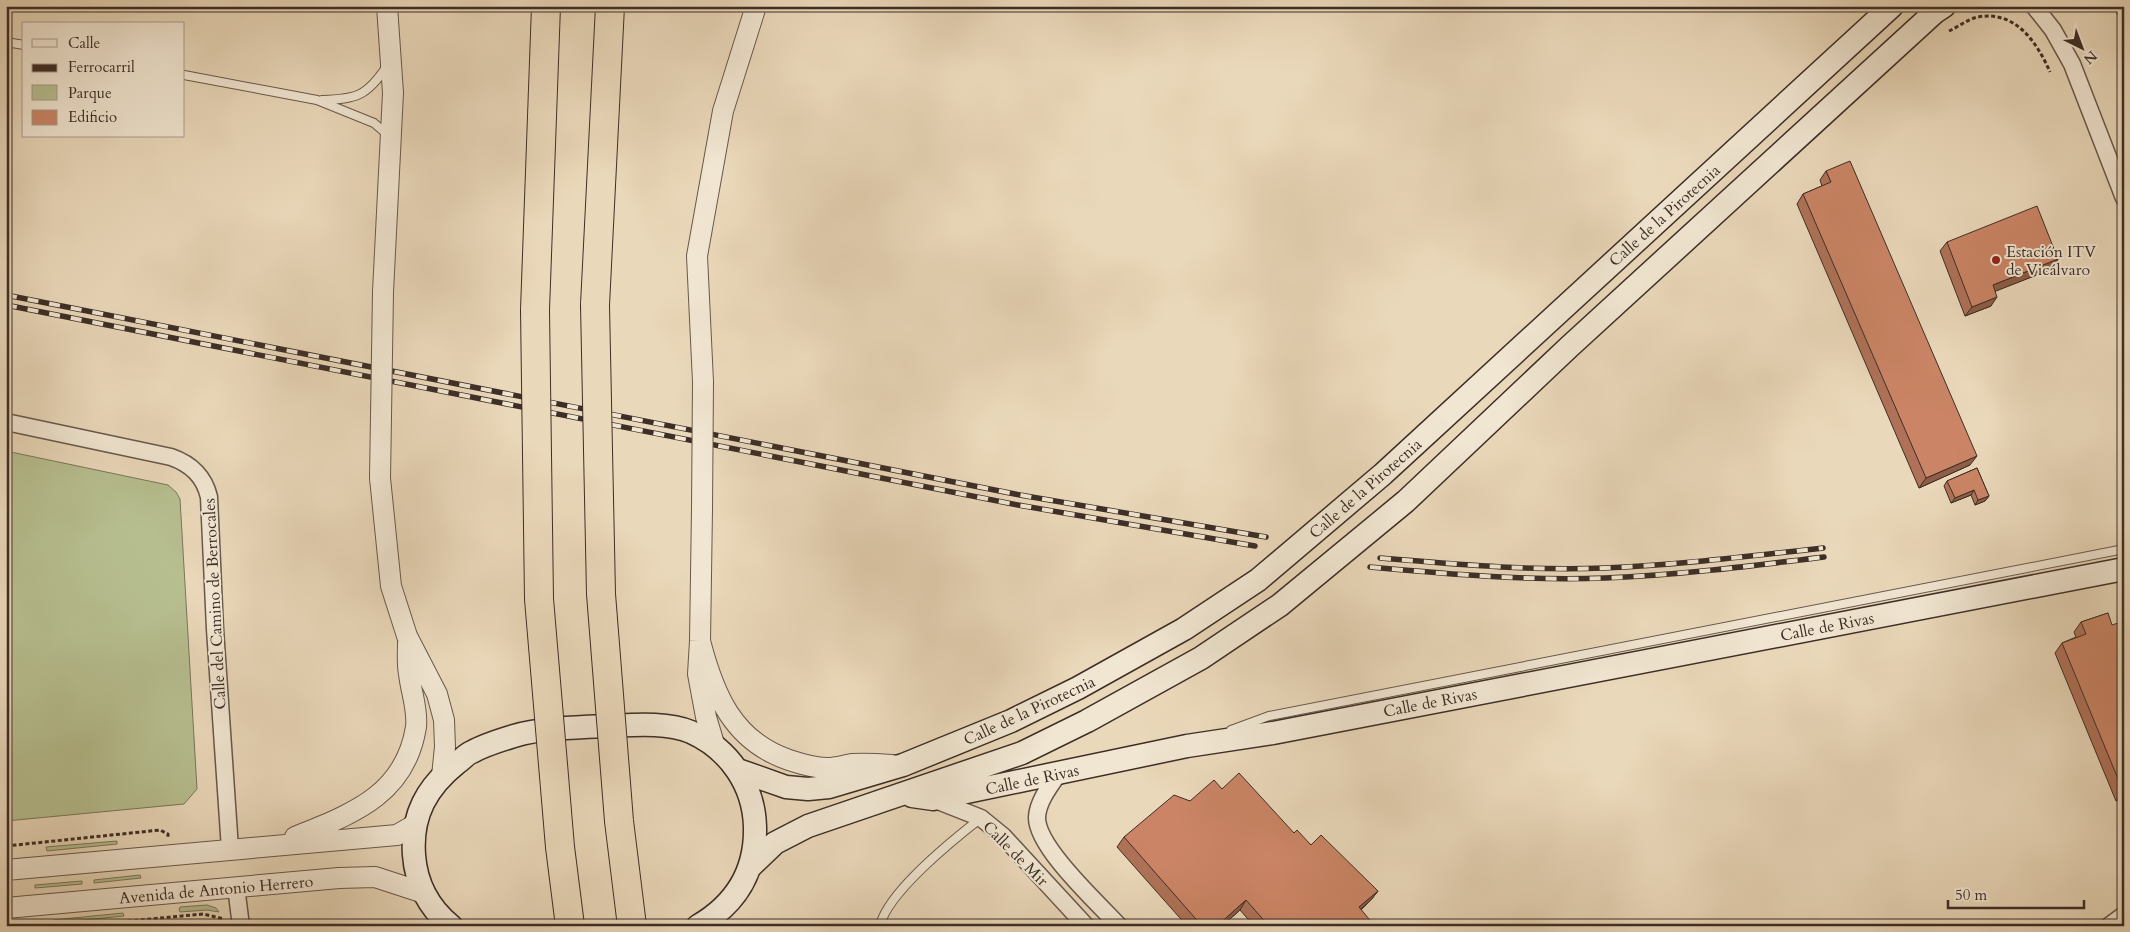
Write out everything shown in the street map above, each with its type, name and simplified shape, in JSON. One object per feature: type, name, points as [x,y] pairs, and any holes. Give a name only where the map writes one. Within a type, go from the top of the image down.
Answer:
[{"type":"highway","points":[[546,6],[534,310],[539,599],[560,847],[570,926]]},
{"type":"highway","points":[[610,6],[595,305],[601,594],[619,821],[632,926]]},
{"type":"main road","name":"Calle de la Pirotecnia","points":[[738,770],[786,787],[808,789],[829,787],[903,765],[1011,721],[1078,688],[1184,629],[1258,580],[1383,474],[1892,6]]},
{"type":"main road","name":"Calle de la Pirotecnia","points":[[903,794],[1022,753],[1087,721],[1201,658],[1280,604],[1406,500],[1606,314],[1936,11],[1944,6]]},
{"type":"main road","name":"Calle de Rivas","points":[[750,866],[775,843],[808,826],[903,794],[933,799],[1187,746],[1272,733],[2124,569]]},
{"type":"main road","points":[[451,926],[441,918],[424,893],[415,872],[413,845],[416,824],[423,800],[442,776],[472,752],[516,735],[578,727],[652,724],[690,732],[715,747],[738,770],[748,790],[755,811],[755,838],[750,866],[736,894],[720,912],[698,926]]},
{"type":"street","points":[[387,6],[389,62],[393,93],[383,292],[380,478],[391,586],[407,636],[437,694],[444,720],[445,747],[442,776]]},
{"type":"street","points":[[715,747],[706,717],[698,674],[703,382],[697,256],[723,111],[756,6]]},
{"type":"street","points":[[2034,6],[2053,30],[2072,64],[2124,198]]},
{"type":"street","name":"Calle del Camino de Berrocales","points":[[6,422],[171,456],[198,472],[206,484],[209,497],[215,629],[230,849]]},
{"type":"street","points":[[274,845],[349,815],[388,788],[406,760],[416,727],[416,706],[408,673],[407,636]]},
{"type":"street","points":[[700,641],[709,676],[723,704],[738,728],[755,743],[778,757],[803,765],[826,768],[855,764],[903,765]]},
{"type":"street","name":"Calle de Mir","points":[[1058,773],[1044,794],[1037,818],[1043,837],[1056,858],[1119,926]]},
{"type":"street","name":"Calle de Mir","points":[[933,799],[981,818],[1003,836],[1086,926]]},
{"type":"street","points":[[6,870],[397,835],[416,824]]},
{"type":"street","name":"Avenida de Antonio Herrero","points":[[6,908],[339,878],[375,877],[424,893]]},
{"type":"street","points":[[236,887],[241,924]]},
{"type":"street","points":[[2109,926],[2124,915]]},
{"type":"lane","points":[[6,42],[22,45]]},
{"type":"lane","points":[[317,100],[346,99],[364,93],[377,81],[389,62]]},
{"type":"lane","points":[[185,75],[317,100],[374,123],[390,137]]},
{"type":"lane","points":[[1187,746],[1269,716],[2124,548]]},
{"type":"lane","points":[[880,926],[882,918],[908,883],[948,844],[981,818]]},
{"type":"path","points":[[1949,31],[1977,17],[1995,17],[2018,25],[2041,50],[2050,72]]},
{"type":"path","points":[[6,846],[160,830],[168,834],[170,854]]},
{"type":"path","points":[[76,926],[203,914],[241,924]]},
{"type":"green space","points":[[6,451],[168,485],[176,492],[180,499],[197,789],[184,804],[6,821]]},
{"type":"green space","points":[[117,841],[117,844],[47,851],[46,847]]},
{"type":"green space","points":[[140,875],[141,878],[94,883],[94,880]]},
{"type":"green space","points":[[82,881],[82,884],[35,888],[35,885]]},
{"type":"green space","points":[[207,905],[216,908],[219,912],[207,910],[180,912],[179,910],[180,907]]},
{"type":"green space","points":[[123,913],[124,916],[53,923],[53,920]]},
{"type":"green space","points":[[42,921],[42,924],[6,926],[6,924]]},
{"type":"building","points":[[1850,161],[1977,456],[1926,478],[1803,194],[1831,182],[1826,171]]},
{"type":"building","name":"Estación ITV de Vicálvaro","points":[[2037,206],[2058,259],[1993,285],[1997,297],[1972,307],[1947,242]]},
{"type":"building","points":[[1977,468],[1989,496],[1978,500],[1974,490],[1955,498],[1947,481]]},
{"type":"building","points":[[2108,613],[2112,625],[2124,621],[2123,791],[2062,643],[2086,634],[2081,622]]},
{"type":"building","points":[[1239,773],[1294,833],[1297,830],[1311,845],[1321,835],[1378,891],[1359,907],[1373,926],[1269,926],[1246,900],[1217,926],[1202,926],[1124,837],[1174,795],[1190,801],[1214,780],[1222,789]]},
{"type":"railway","points":[[6,295],[1020,495],[1266,537]]},
{"type":"railway","points":[[6,305],[1018,505],[1255,546]]},
{"type":"railway","points":[[1380,558],[1492,566],[1576,569],[1631,567],[1823,548]]},
{"type":"railway","points":[[1370,567],[1487,576],[1575,579],[1633,577],[1824,557]]},
{"type":"place","name":"Estación ITV de Vicálvaro","points":[[1996,260]]}]
